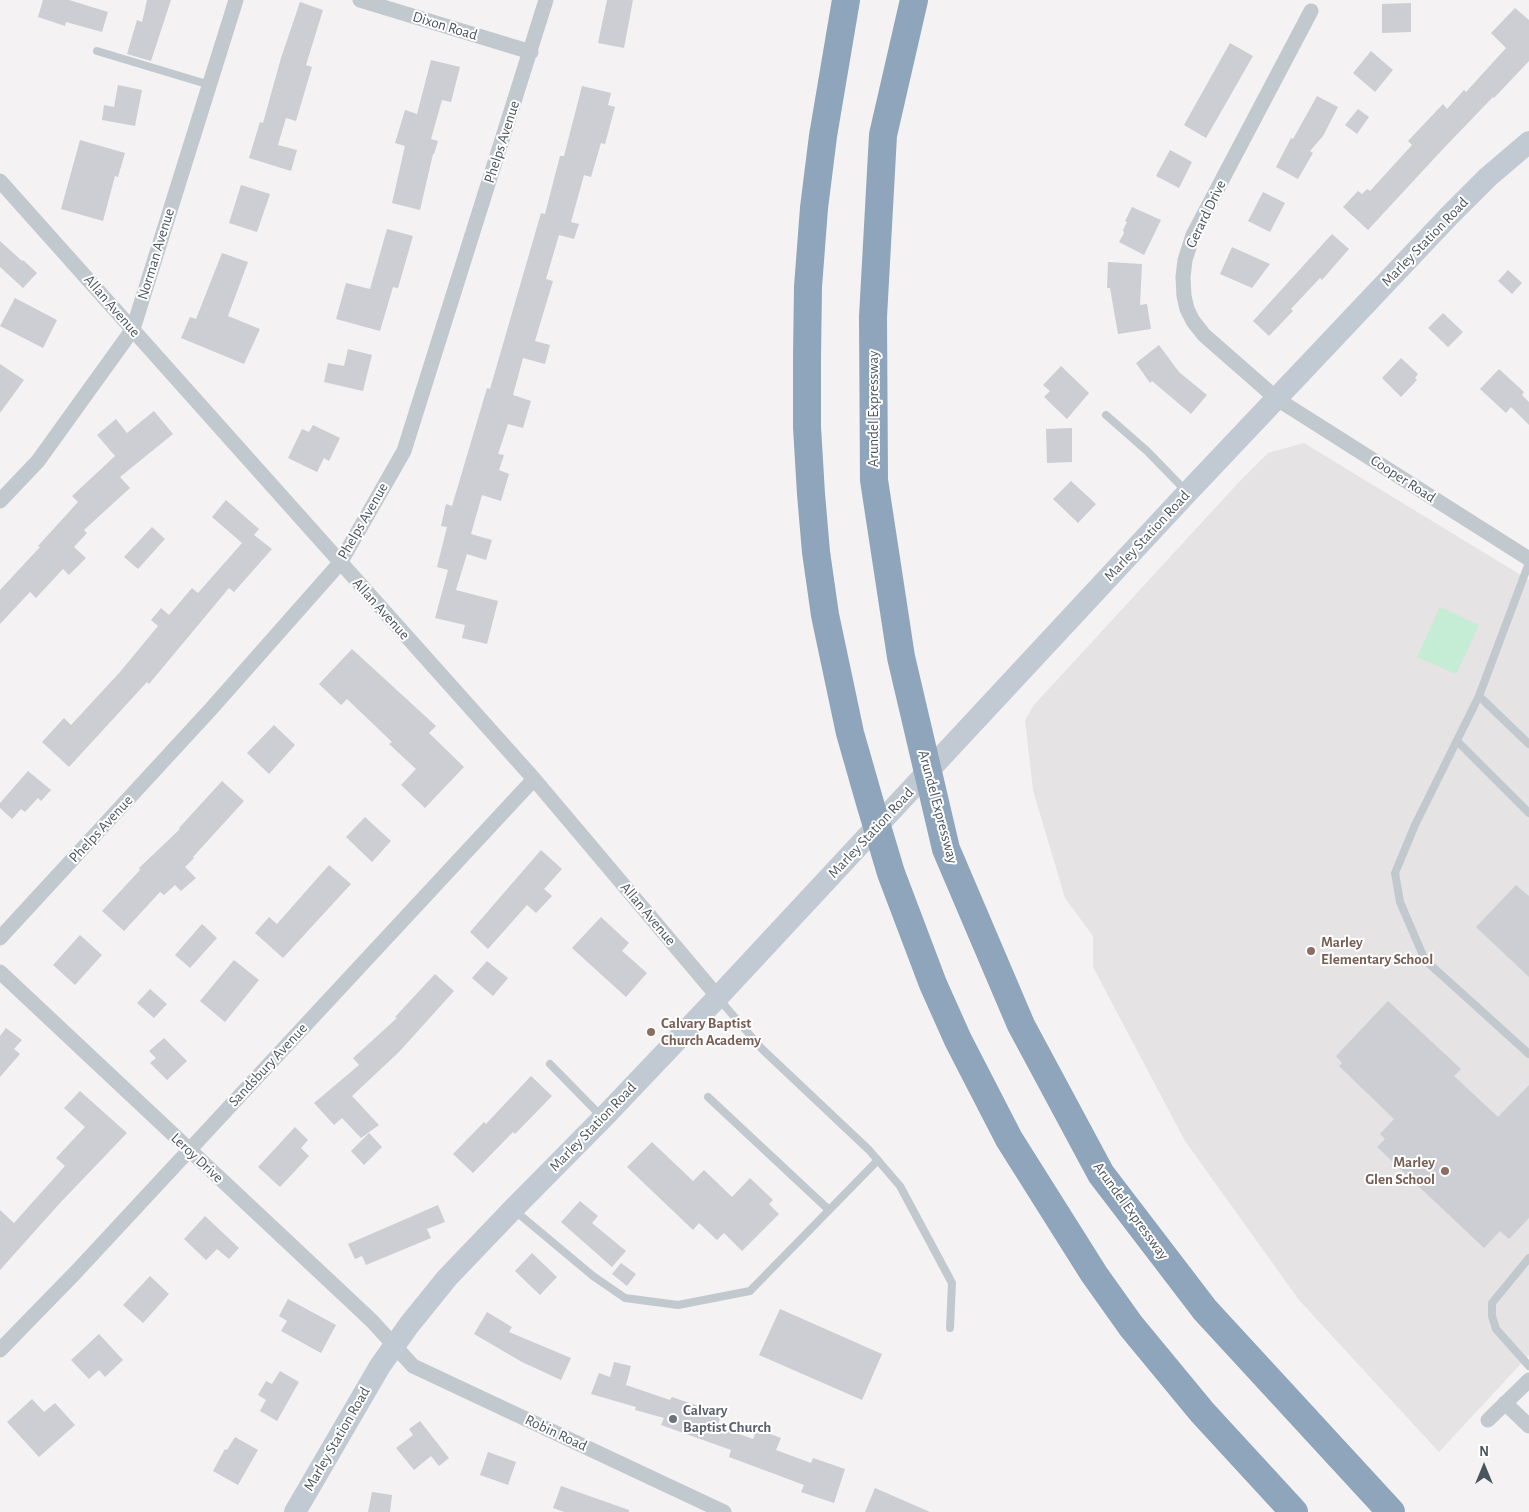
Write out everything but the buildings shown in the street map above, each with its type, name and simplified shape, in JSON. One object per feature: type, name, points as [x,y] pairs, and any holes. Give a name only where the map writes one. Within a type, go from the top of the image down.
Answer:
[{"type":"highway","points":[[846,0],[823,136],[814,208],[808,287],[807,427],[816,552],[825,615],[850,733],[870,803],[891,873],[933,984],[958,1040],[1009,1139],[1094,1274],[1131,1326],[1202,1412],[1294,1512]]},
{"type":"highway","name":"Arundel Expressway","points":[[914,0],[883,135],[873,317],[874,480],[901,658],[946,850],[1020,1025],[1101,1174],[1204,1310],[1391,1512]]},
{"type":"main road","name":"Marley Station Road","points":[[294,1512],[394,1345],[447,1278],[718,997],[1187,493],[1450,216],[1488,177],[1529,142]]},
{"type":"street","name":"Norman Avenue","points":[[0,501],[38,461],[133,330],[236,0]]},
{"type":"street","name":"Dixon Road","points":[[360,0],[530,52]]},
{"type":"street","name":"Phelps Avenue","points":[[0,938],[211,709],[340,562],[404,451],[546,0]]},
{"type":"street","name":"Gerard Drive","points":[[1277,399],[1220,350],[1193,321],[1187,309],[1184,296],[1183,277],[1185,260],[1193,235],[1311,11]]},
{"type":"street","name":"Allan Avenue","points":[[0,180],[534,779],[718,997]]},
{"type":"street","name":"Cooper Road","points":[[1277,399],[1529,559]]},
{"type":"street","name":"Sandsbury Avenue","points":[[0,1350],[76,1272],[534,779]]},
{"type":"street","name":"Leroy Drive","points":[[0,972],[372,1321],[394,1345]]},
{"type":"street","name":"Robin Road","points":[[394,1345],[414,1366],[724,1512]]},
{"type":"street","points":[[1488,1420],[1529,1380]]},
{"type":"street","points":[[1505,1403],[1529,1426]]},
{"type":"lane","points":[[97,52],[210,84]]},
{"type":"lane","points":[[1106,415],[1147,451],[1187,493]]},
{"type":"lane","points":[[1529,563],[1479,696],[1415,825],[1395,873],[1400,902],[1425,960],[1529,1054]]},
{"type":"lane","points":[[1479,696],[1529,744]]},
{"type":"lane","points":[[1457,741],[1529,813]]},
{"type":"lane","points":[[718,997],[762,1049],[878,1160],[900,1186],[952,1284],[950,1328]]},
{"type":"lane","points":[[550,1064],[603,1118]]},
{"type":"lane","points":[[708,1097],[829,1210]]},
{"type":"lane","points":[[513,1209],[593,1276],[625,1298],[678,1305],[750,1292],[878,1160]]},
{"type":"lane","points":[[1529,1258],[1492,1303],[1492,1316],[1496,1329],[1529,1366]]},
{"type":"shaded area","name":"Marley Elementary School","points":[[1304,443],[1529,580],[1529,1355],[1439,1452],[1299,1300],[1185,1141],[1093,967],[1093,936],[1065,898],[1033,790],[1025,720],[1034,705],[1239,482],[1268,453]]},
{"type":"green space","points":[[1440,607],[1479,625],[1456,674],[1417,657]]},
{"type":"place","name":"Marley Elementary School","points":[[1311,951]]},
{"type":"place","name":"Calvary Baptist Church Academy","points":[[651,1032]]},
{"type":"place","name":"Marley Glen School","points":[[1445,1171]]},
{"type":"place","name":"Calvary Baptist Church","points":[[673,1419]]}]
